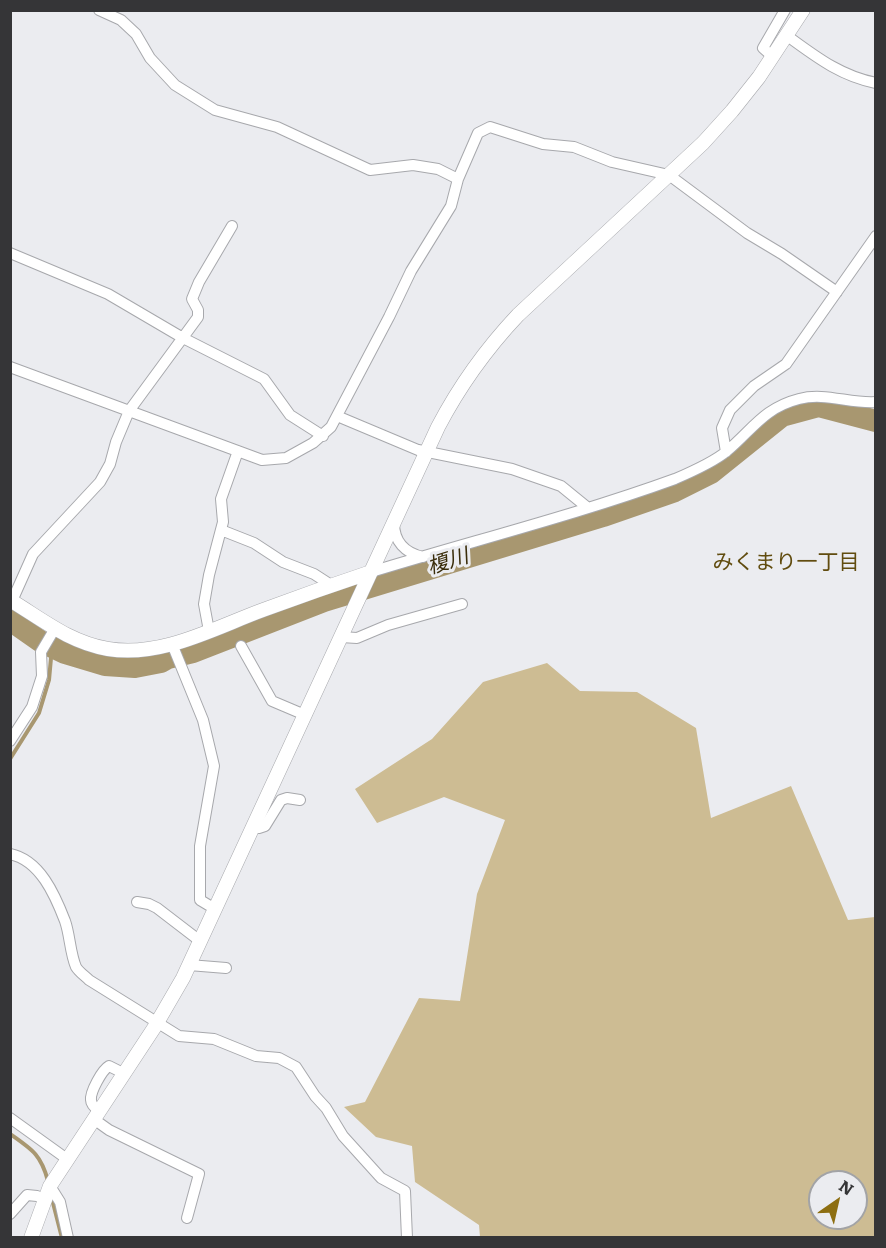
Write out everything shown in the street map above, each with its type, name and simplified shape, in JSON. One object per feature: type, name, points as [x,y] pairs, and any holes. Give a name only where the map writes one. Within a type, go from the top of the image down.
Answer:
[{"type":"street","points":[[99,10],[121,20],[136,34],[150,58],[175,85],[215,110],[277,127],[369,170],[413,165],[438,169],[458,179]]},
{"type":"street","points":[[772,56],[763,48],[785,10]]},
{"type":"street","points":[[31,1238],[47,1193],[67,1159],[158,1023],[189,965],[394,522],[447,410],[465,379],[499,335],[518,315],[669,175],[732,111],[803,10]]},
{"type":"street","points":[[786,35],[827,65],[847,75],[876,83]]},
{"type":"street","points":[[10,368],[262,460],[286,458],[323,436],[337,416],[411,271],[451,206],[458,179],[478,133],[490,128],[543,144],[574,147],[612,162],[669,175],[747,233],[837,292]]},
{"type":"street","points":[[232,225],[199,282],[192,299],[198,310],[198,316],[129,411],[110,464],[100,482],[33,554],[11,601],[54,630],[79,641],[108,649],[140,651],[172,644],[331,585],[369,576],[677,478],[726,452],[760,417],[780,405],[802,398],[825,396],[859,403],[876,402]]},
{"type":"street","points":[[726,452],[722,428],[730,410],[754,386],[786,364],[876,236]]},
{"type":"street","points":[[10,253],[108,294],[183,338],[264,379],[290,415],[323,436]]},
{"type":"street","points":[[337,416],[418,450],[512,469],[561,486],[588,508]]},
{"type":"street","points":[[209,631],[204,604],[223,522],[221,499],[238,451]]},
{"type":"street","points":[[394,522],[395,535],[401,546],[423,557]]},
{"type":"street","points":[[221,530],[254,543],[283,562],[314,574],[331,585]]},
{"type":"street","points":[[341,637],[357,638],[388,625],[462,604]]},
{"type":"street","points":[[10,741],[32,707],[42,676],[40,652],[54,630]]},
{"type":"street","points":[[172,644],[203,720],[214,766],[200,846],[200,900],[215,909]]},
{"type":"street","points":[[241,646],[272,701],[305,715]]},
{"type":"street","points":[[254,826],[259,828],[265,826],[281,800],[287,798],[300,800]]},
{"type":"street","points":[[10,854],[19,856],[34,866],[47,882],[65,921],[77,968],[89,980],[179,1036],[214,1039],[255,1056],[279,1058],[296,1067],[343,1136],[381,1178],[405,1191],[407,1238]]},
{"type":"street","points":[[137,902],[157,908],[200,942]]},
{"type":"street","points":[[189,965],[226,968]]},
{"type":"street","points":[[125,1074],[109,1066],[103,1070],[90,1098],[91,1103],[97,1116],[110,1130],[199,1174],[187,1218]]},
{"type":"street","points":[[10,1118],[67,1159]]},
{"type":"street","points":[[10,1214],[27,1196],[47,1193]]},
{"type":"street","points":[[47,1193],[60,1202],[68,1238]]},
{"type":"shaded area","points":[[547,663],[580,691],[637,692],[696,728],[711,818],[791,786],[848,920],[875,917],[875,1237],[480,1237],[479,1225],[415,1182],[412,1146],[376,1137],[344,1107],[365,1102],[419,998],[460,1001],[477,894],[505,820],[444,797],[377,823],[355,789],[432,739],[483,682]]},
{"type":"waterway","name":"榎川","points":[[10,620],[40,641],[65,653],[105,665],[135,667],[161,662],[193,652],[324,601],[603,516],[675,491],[711,473],[782,416],[819,406],[876,421]]},
{"type":"waterway","points":[[10,759],[39,713],[49,680],[52,647]]},
{"type":"waterway","points":[[10,1134],[35,1154],[48,1181]]},
{"type":"waterway","points":[[51,1195],[62,1238]]},
{"type":"district","name":"みくまり一丁目","points":[[786,563]]}]
